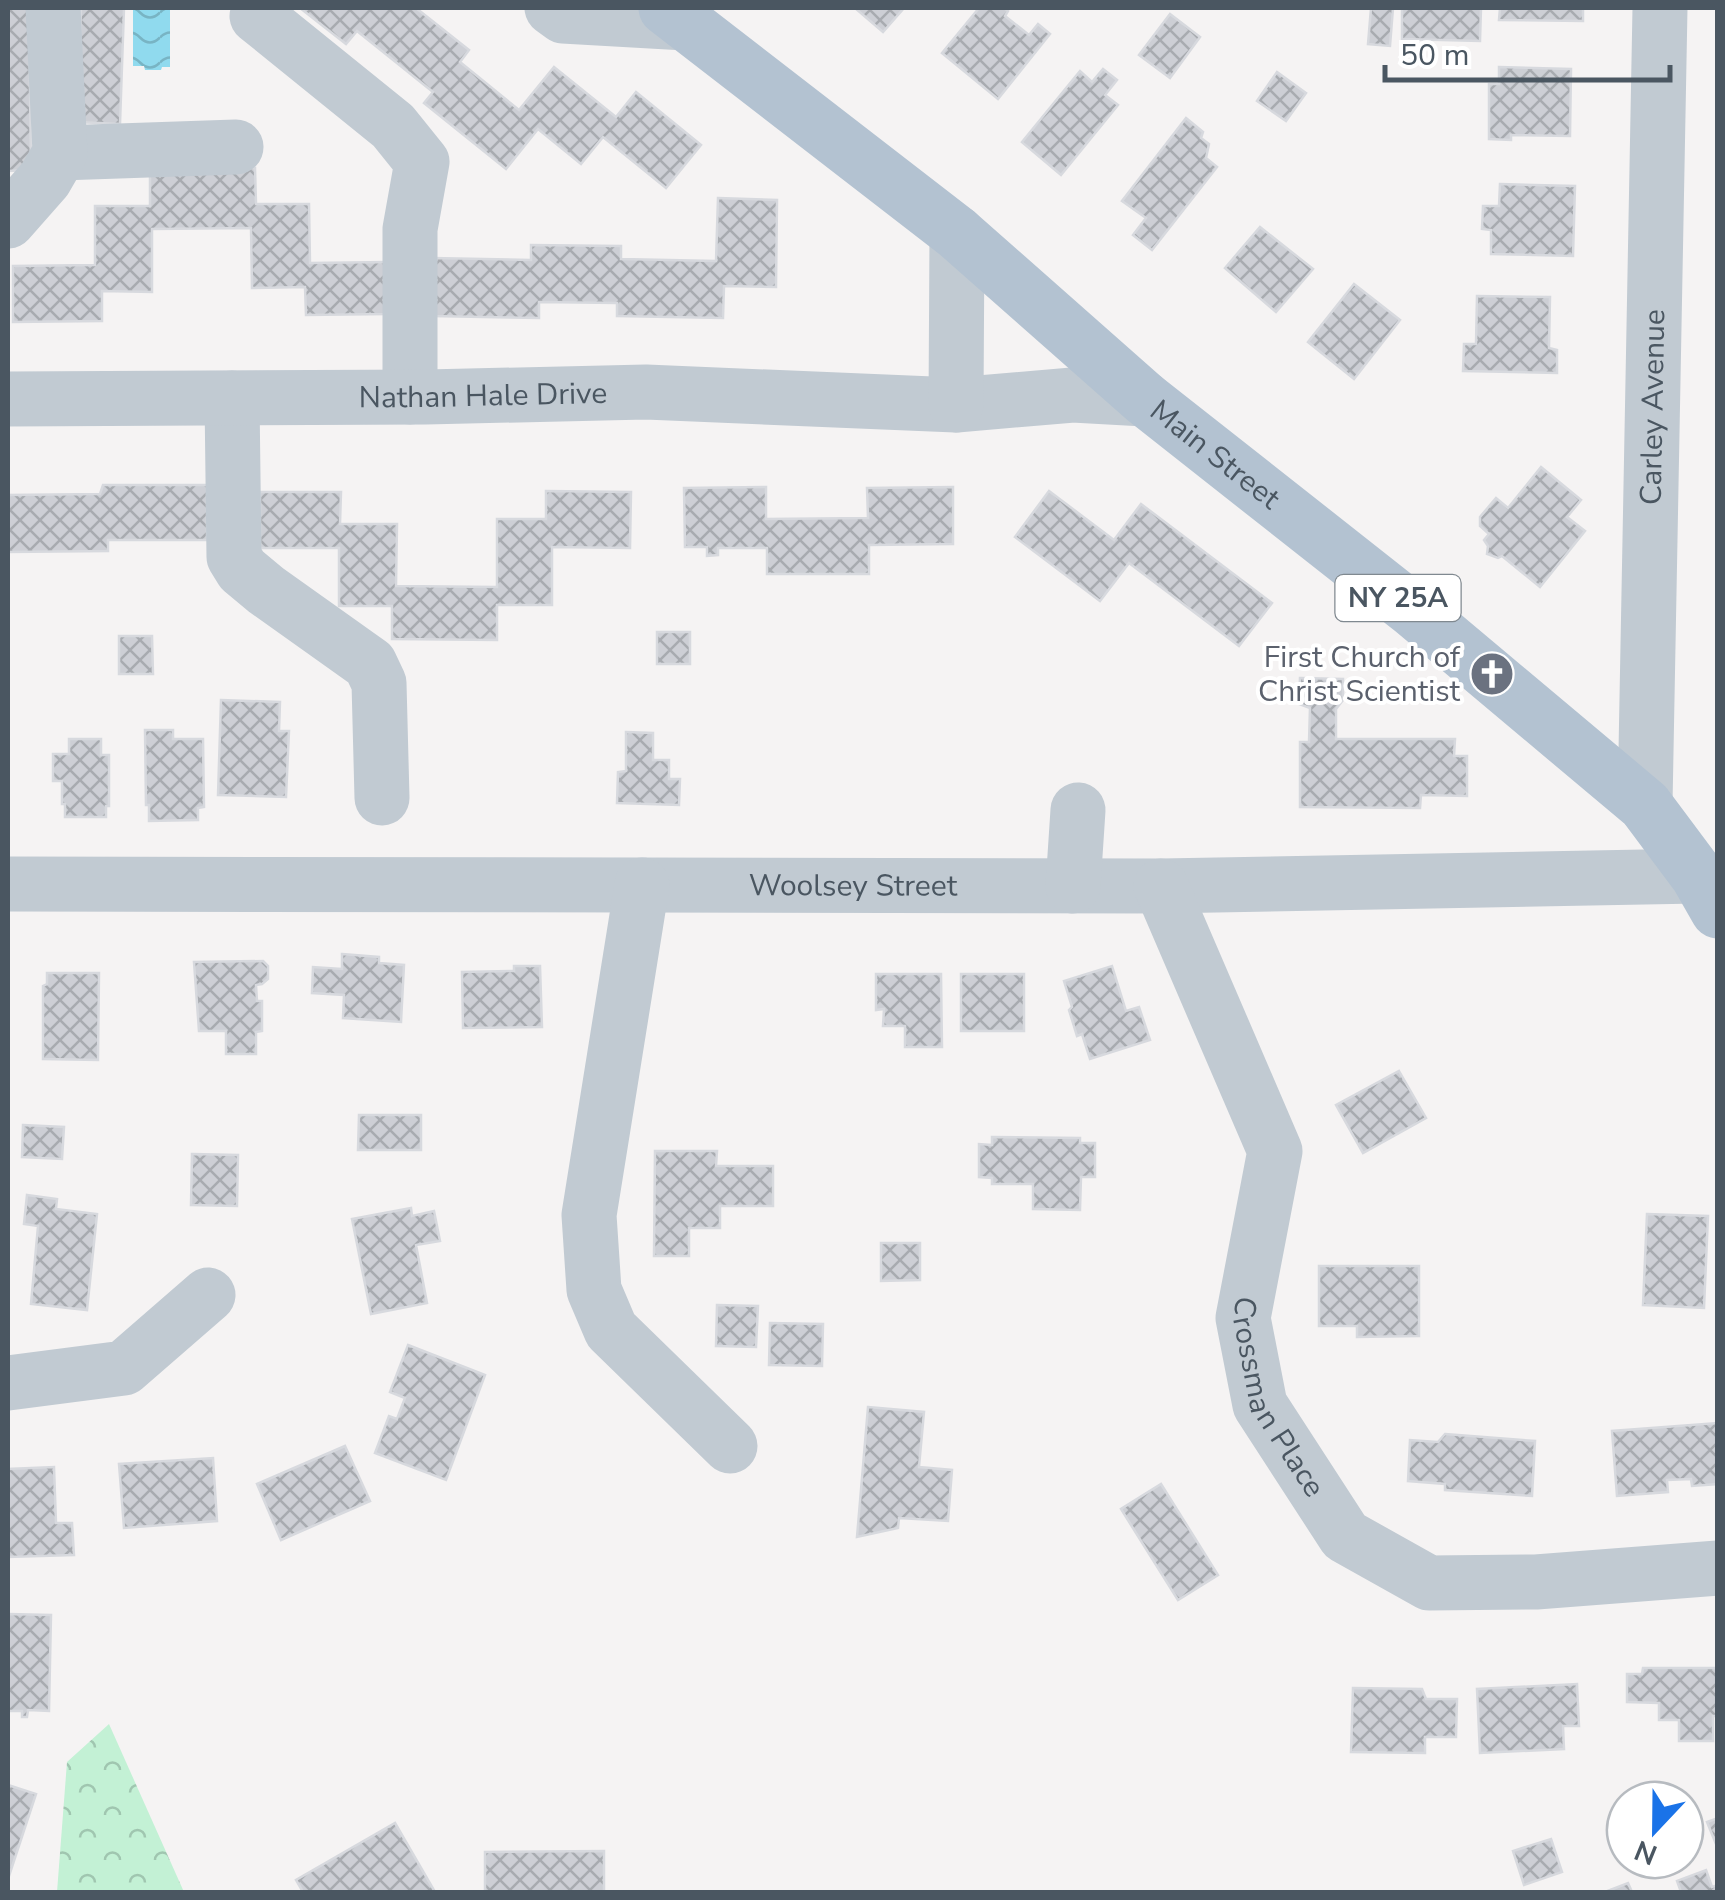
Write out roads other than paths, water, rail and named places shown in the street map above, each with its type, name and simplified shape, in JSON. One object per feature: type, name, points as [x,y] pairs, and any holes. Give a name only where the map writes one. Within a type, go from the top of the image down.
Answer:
[{"type":"main road","name":"Main Street","points":[[676,15],[956,234],[1146,399],[1414,611],[1645,805],[1708,894]]},
{"type":"street","points":[[8,221],[45,180],[60,153],[53,8]]},
{"type":"street","name":"Main Street","points":[[552,8],[562,16],[676,15]]},
{"type":"street","name":"Carley Avenue","points":[[1645,805],[1660,8]]},
{"type":"street","points":[[257,16],[394,126],[422,162],[410,229],[410,396]]},
{"type":"street","points":[[60,153],[236,148]]},
{"type":"street","points":[[956,234],[956,405]]},
{"type":"street","name":"Nathan Hale Drive","points":[[8,399],[646,392],[956,405],[1073,396],[1146,399]]},
{"type":"street","points":[[232,398],[234,557],[242,570],[266,590],[370,664],[379,683],[382,798]]},
{"type":"street","points":[[1073,886],[1078,810]]},
{"type":"street","name":"Woolsey Street","points":[[8,884],[1160,886],[1708,894]]},
{"type":"street","points":[[642,885],[590,1215],[594,1290],[611,1330],[730,1446]]},
{"type":"street","name":"Crossman Place","points":[[1160,886],[1275,1150],[1243,1318],[1260,1405],[1345,1536],[1429,1583],[1536,1582],[1718,1568]]},
{"type":"street","points":[[8,1383],[124,1368],[208,1295]]},
{"type":"water","points":[[133,8],[170,8],[170,67],[145,70],[144,66],[133,66]]},
{"type":"place","name":"First Church of Christ Scientist","points":[[1492,674]]}]
